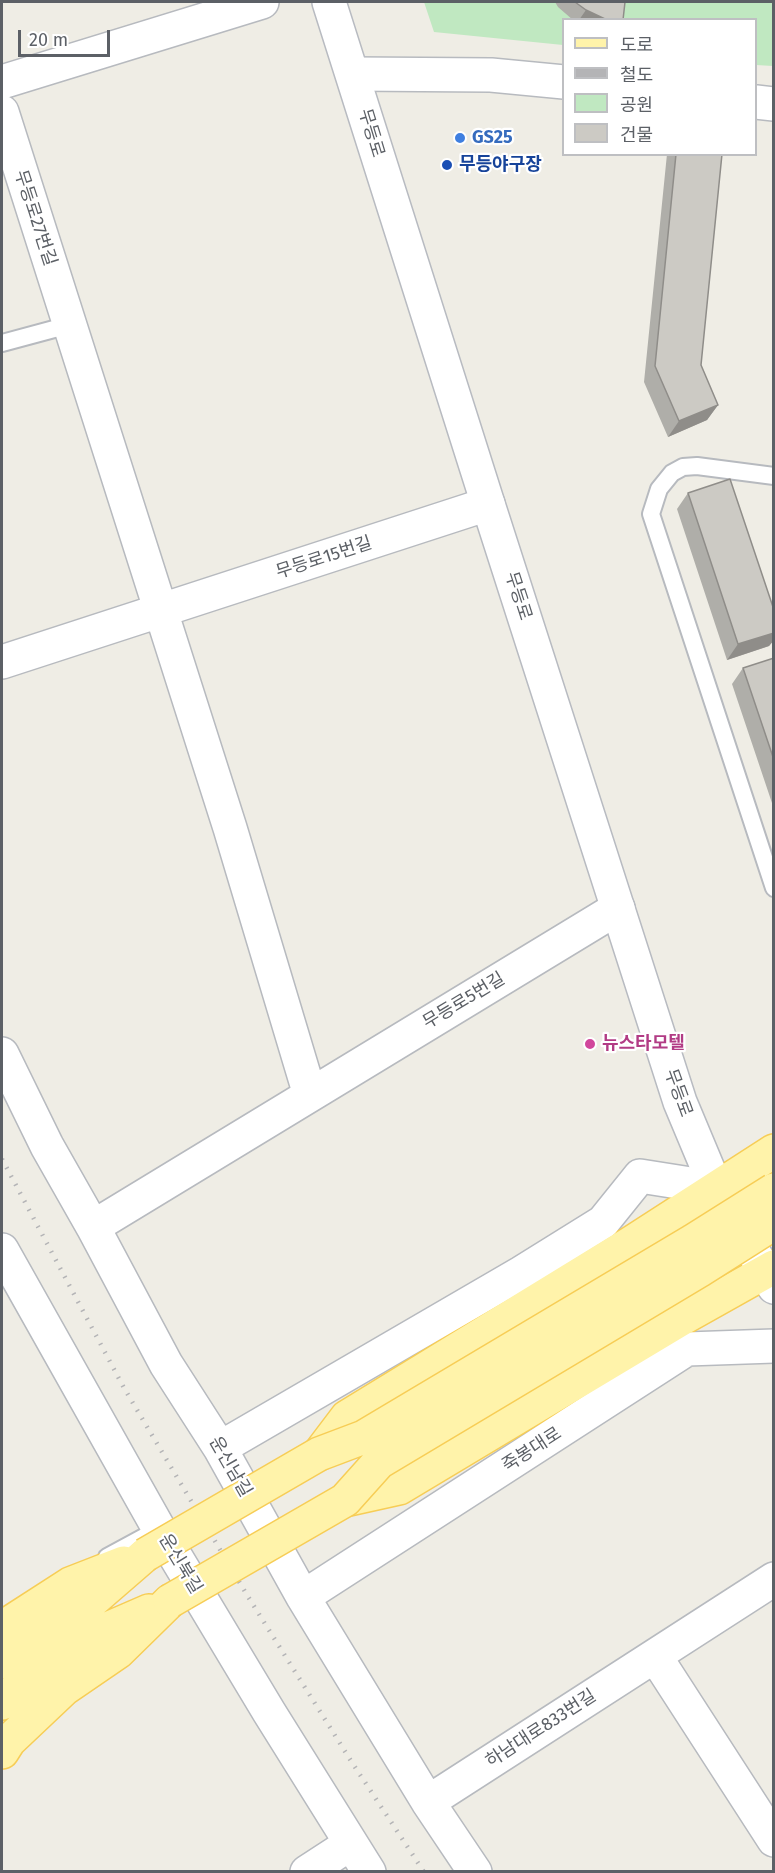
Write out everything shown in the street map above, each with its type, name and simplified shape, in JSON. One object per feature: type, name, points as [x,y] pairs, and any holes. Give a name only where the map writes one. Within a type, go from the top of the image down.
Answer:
[{"type":"main road","points":[[319,1454],[347,1417],[631,1243],[774,1151]]},
{"type":"main road","points":[[2,1628],[70,1584],[319,1454],[364,1437],[693,1241],[774,1190]]},
{"type":"main road","points":[[345,1500],[379,1462],[700,1270],[774,1223]]},
{"type":"main road","points":[[2,1703],[53,1661],[96,1634],[170,1601],[345,1500],[399,1488],[681,1319],[770,1275]]},
{"type":"main road","points":[[2,1662],[85,1607],[152,1542]]},
{"type":"main road","points":[[2,1752],[9,1741],[64,1689],[118,1652],[170,1601]]},
{"type":"street","points":[[2,82],[262,2]]},
{"type":"street","name":"무등로","points":[[329,2],[680,1102],[716,1188],[770,1275]]},
{"type":"street","points":[[352,74],[491,75],[562,82]]},
{"type":"street","points":[[757,102],[774,104]]},
{"type":"street","name":"무등로27번길","points":[[2,112],[11,176],[69,324]]},
{"type":"street","points":[[69,324],[230,828],[310,1095]]},
{"type":"street","name":"무등로15번길","points":[[2,662],[488,504]]},
{"type":"street","name":"무등로5번길","points":[[93,1227],[618,908]]},
{"type":"street","name":"운신남길","points":[[2,1054],[47,1146],[166,1364],[220,1448],[303,1598],[428,1802],[475,1872]]},
{"type":"street","points":[[220,1448],[510,1279],[603,1222],[640,1176],[716,1188]]},
{"type":"street","name":"운신북길","points":[[2,1250],[10,1289],[152,1542],[369,1872]]},
{"type":"street","name":"죽봉대로","points":[[303,1598],[687,1349],[774,1346]]},
{"type":"street","name":"하남대로833번길","points":[[428,1802],[774,1579]]},
{"type":"street","points":[[655,1656],[774,1840]]},
{"type":"street","points":[[307,1872],[350,1844]]},
{"type":"lane","points":[[2,344],[69,324]]},
{"type":"lane","points":[[774,476],[697,466],[683,467],[672,473],[659,489],[651,514],[774,888]]},
{"type":"lane","points":[[2,1609],[39,1587],[152,1542]]},
{"type":"green space","points":[[424,2],[773,2],[773,66],[757,65],[757,18],[562,18],[562,45],[434,32]]},
{"type":"building","points":[[575,2],[625,2],[623,18],[603,18]]},
{"type":"building","points":[[676,156],[722,156],[701,365],[718,405],[679,421],[655,366]]},
{"type":"building","points":[[730,479],[774,610],[774,633],[738,644],[688,493]]},
{"type":"building","points":[[774,658],[774,760],[743,668]]},
{"type":"railway","points":[[2,1159],[124,1388],[247,1595],[424,1872]]},
{"type":"place","name":"GS25","points":[[460,138]]},
{"type":"place","name":"무등야구장","points":[[447,165]]},
{"type":"place","name":"뉴스타모텔","points":[[590,1044]]}]
